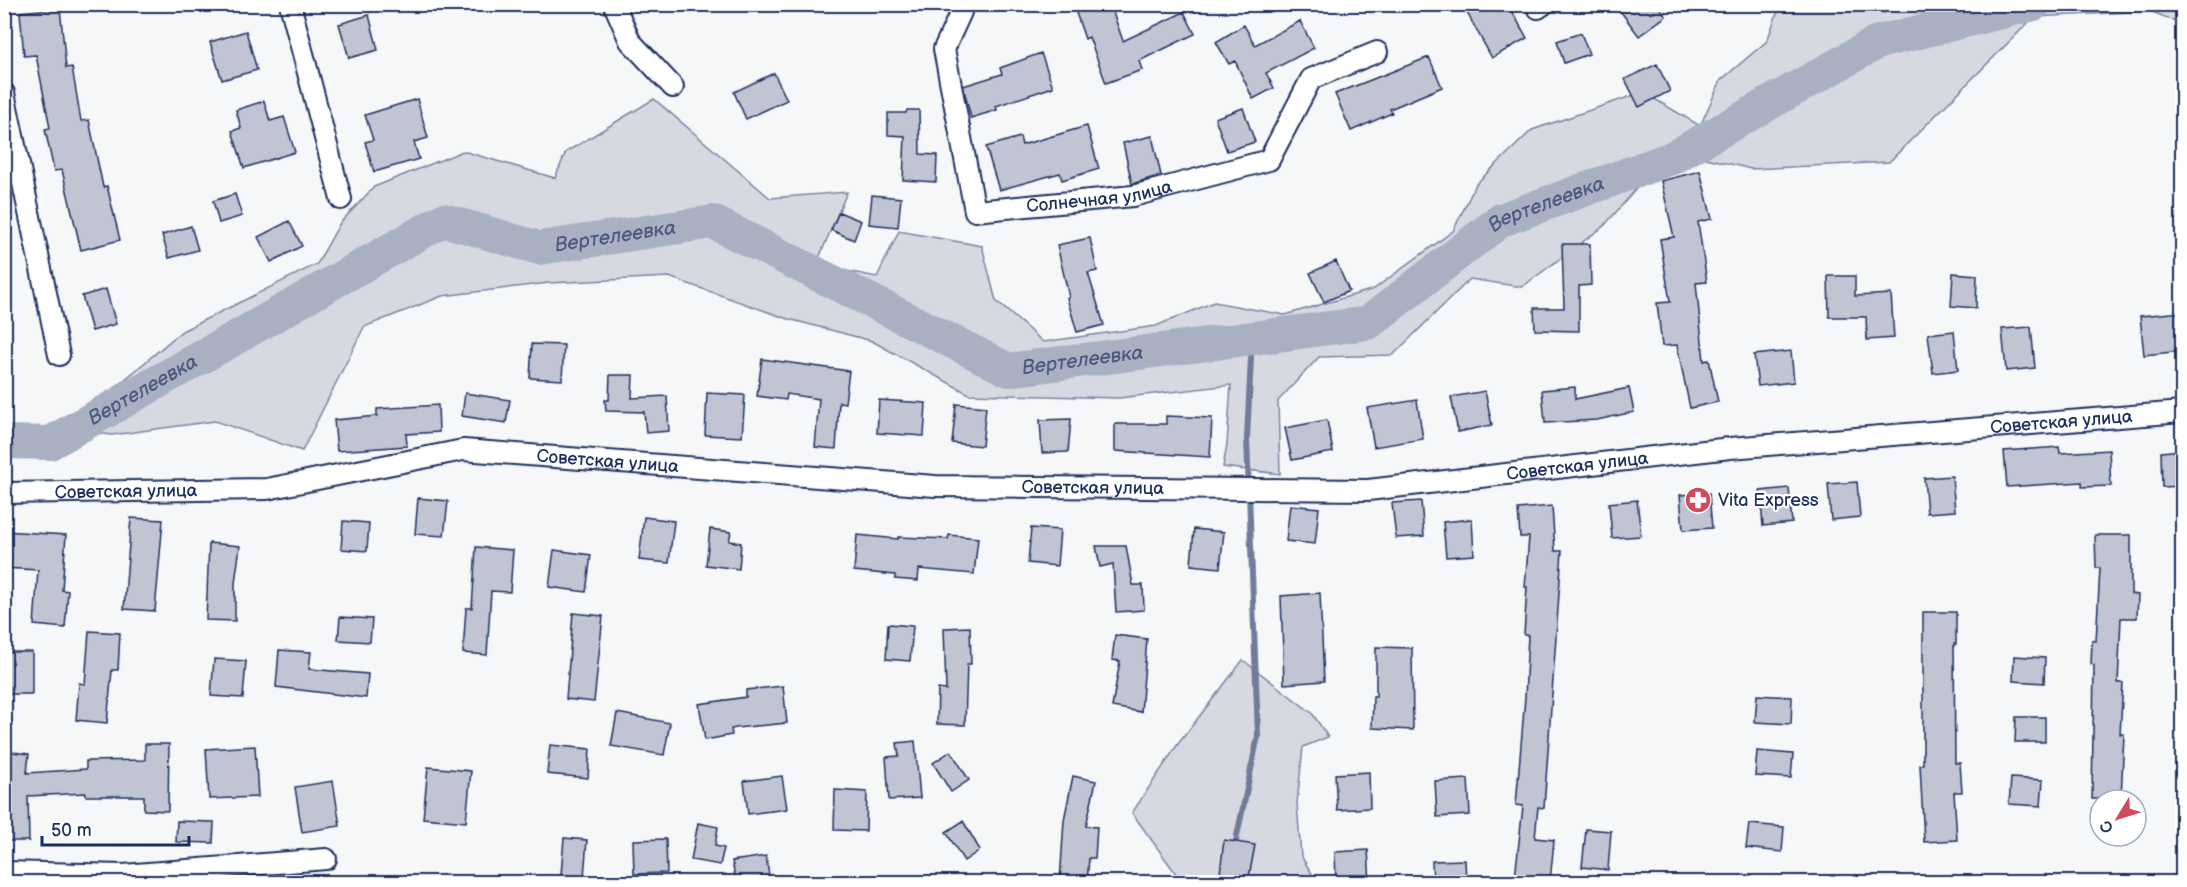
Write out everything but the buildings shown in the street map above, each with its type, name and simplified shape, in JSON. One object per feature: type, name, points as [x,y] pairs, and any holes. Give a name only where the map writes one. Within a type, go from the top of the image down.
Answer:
[{"type":"street","points":[[290,4],[341,199]]},
{"type":"street","points":[[614,4],[630,41],[673,87]]},
{"type":"street","name":"Солнечная улица","points":[[959,4],[962,12],[944,49],[975,211],[1132,196],[1269,160],[1311,79],[1377,52]]},
{"type":"street","points":[[1536,4],[1538,8],[1544,4]]},
{"type":"street","points":[[4,93],[59,355]]},
{"type":"street","name":"Советская улица","points":[[4,493],[267,489],[463,450],[935,486],[1368,490],[1730,448],[2182,412]]},
{"type":"street","points":[[4,872],[123,875],[326,859]]},
{"type":"shaded area","points":[[1897,4],[2182,5],[2182,24],[2150,11],[2034,17],[1889,162],[1751,169],[1694,155],[1643,181],[1604,226],[1522,287],[1470,279],[1393,355],[1319,357],[1278,401],[1280,474],[1223,467],[1231,385],[1119,398],[969,394],[872,341],[785,318],[669,277],[549,283],[442,296],[364,327],[302,451],[215,421],[112,435],[91,432],[96,404],[182,331],[317,264],[340,223],[374,187],[463,151],[555,178],[566,152],[654,99],[770,198],[847,192],[816,265],[877,277],[899,231],[982,246],[996,301],[1043,342],[1156,326],[1214,302],[1285,315],[1374,289],[1453,231],[1476,184],[1532,130],[1643,92],[1700,126],[1721,80],[1767,41],[1780,5],[1863,5],[1884,13]]},
{"type":"shaded area","points":[[1243,660],[1312,713],[1328,737],[1303,747],[1297,803],[1301,856],[1317,882],[1182,882],[1132,813],[1178,744]]},
{"type":"waterway","name":"Вертелеевка","points":[[4,442],[50,443],[443,220],[539,248],[713,222],[1009,370],[1368,323],[1501,220],[1672,158],[1878,42],[2034,4]]},
{"type":"waterway","points":[[1234,850],[1258,736],[1247,438],[1252,338]]},
{"type":"place","name":"Vita Express","points":[[1698,500]]}]
